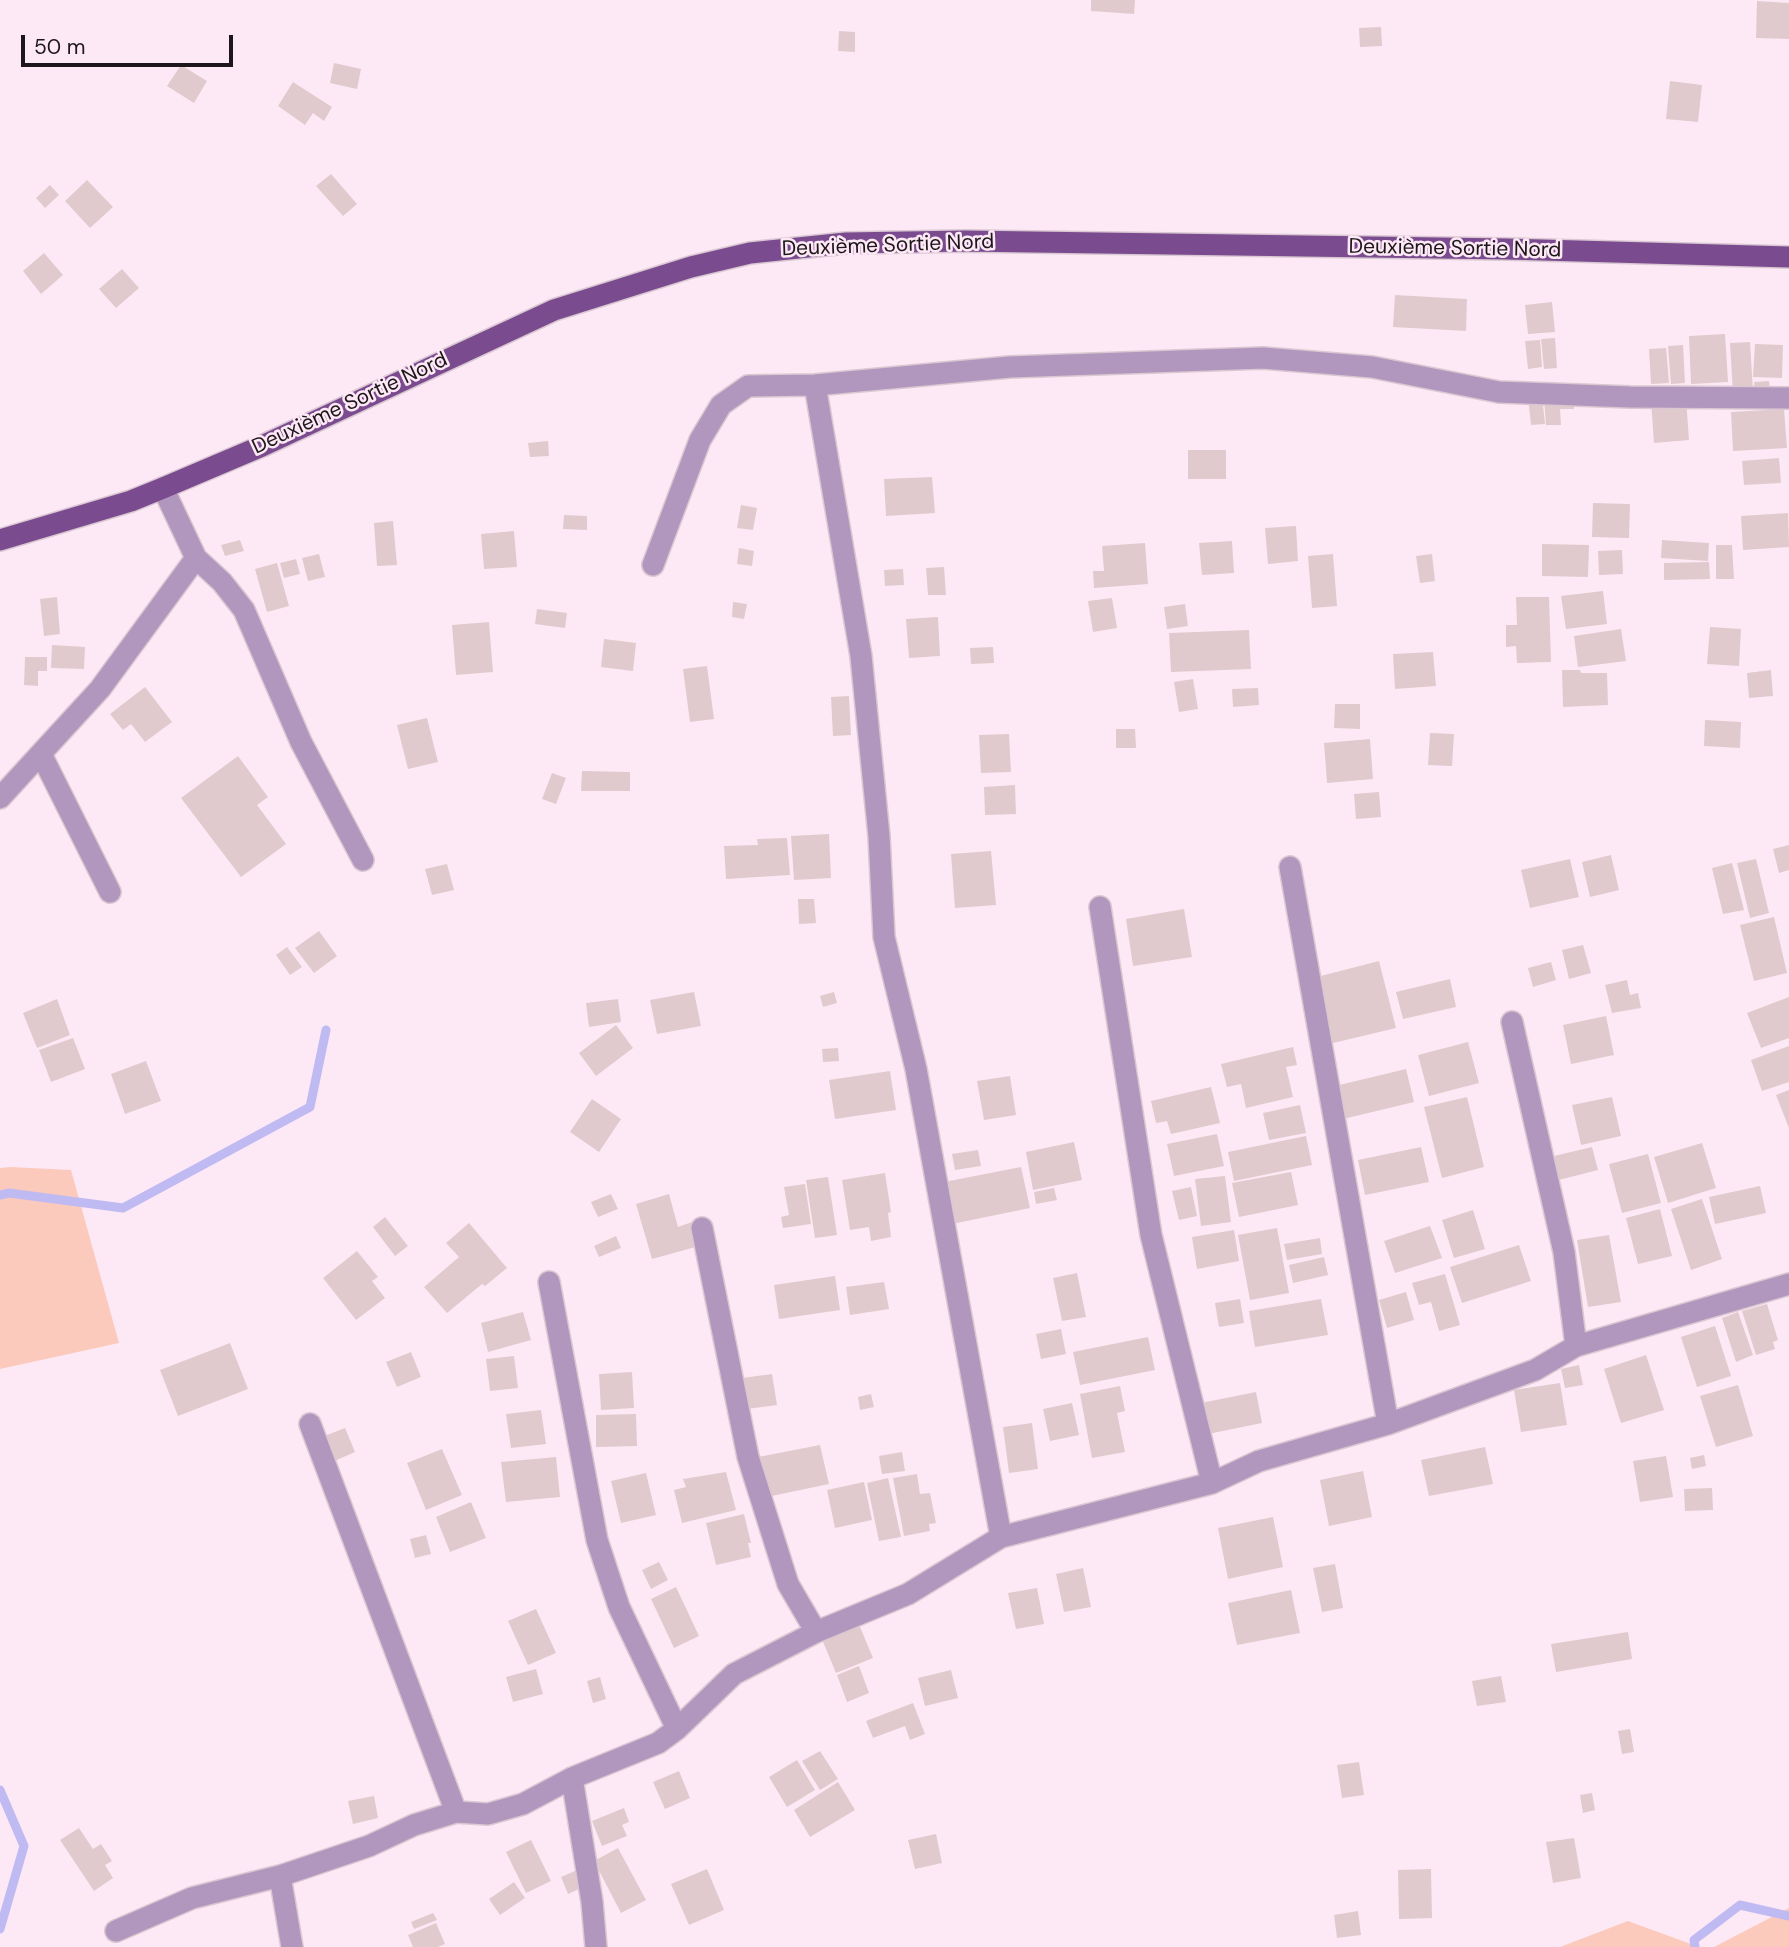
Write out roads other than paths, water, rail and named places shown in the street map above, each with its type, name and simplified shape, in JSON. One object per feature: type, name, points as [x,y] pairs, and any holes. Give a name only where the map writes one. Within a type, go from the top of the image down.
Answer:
[{"type":"main road","name":"Deuxième Sortie Nord","points":[[0,540],[131,501],[163,488],[262,446],[554,310],[691,267],[750,253],[846,243],[965,241],[1507,249],[1789,257]]},
{"type":"street","points":[[653,565],[700,440],[721,405],[748,386],[815,385],[1010,367],[1263,358],[1372,367],[1499,392],[1630,397],[1789,398]]},
{"type":"street","points":[[815,385],[861,656],[879,836],[884,937],[916,1069],[1000,1537]]},
{"type":"street","points":[[163,488],[196,558],[222,582],[244,610],[302,742],[363,860]]},
{"type":"street","points":[[0,799],[100,689],[196,558]]},
{"type":"street","points":[[41,754],[110,892]]},
{"type":"street","points":[[1290,867],[1388,1424]]},
{"type":"street","points":[[1100,907],[1152,1235],[1212,1483]]},
{"type":"street","points":[[1512,1022],[1564,1252],[1576,1346]]},
{"type":"street","points":[[702,1228],[748,1457],[788,1584],[816,1632]]},
{"type":"street","points":[[549,1282],[597,1540],[619,1607],[677,1729]]},
{"type":"street","points":[[116,1931],[192,1898],[280,1876],[369,1846],[414,1825],[456,1812],[488,1814],[523,1804],[572,1778],[658,1743],[677,1729],[734,1674],[816,1632],[908,1594],[1000,1537],[1212,1483],[1259,1461],[1388,1424],[1535,1370],[1576,1346],[1789,1284]]},
{"type":"street","points":[[310,1424],[456,1812]]},
{"type":"street","points":[[572,1778],[592,1902],[596,1947]]},
{"type":"street","points":[[280,1876],[292,1947]]},
{"type":"waterway","points":[[0,1195],[9,1193],[123,1208],[310,1107],[326,1030]]},
{"type":"waterway","points":[[0,1790],[24,1846],[0,1929]]},
{"type":"waterway","points":[[1695,1947],[1694,1940],[1740,1905],[1789,1916]]}]
